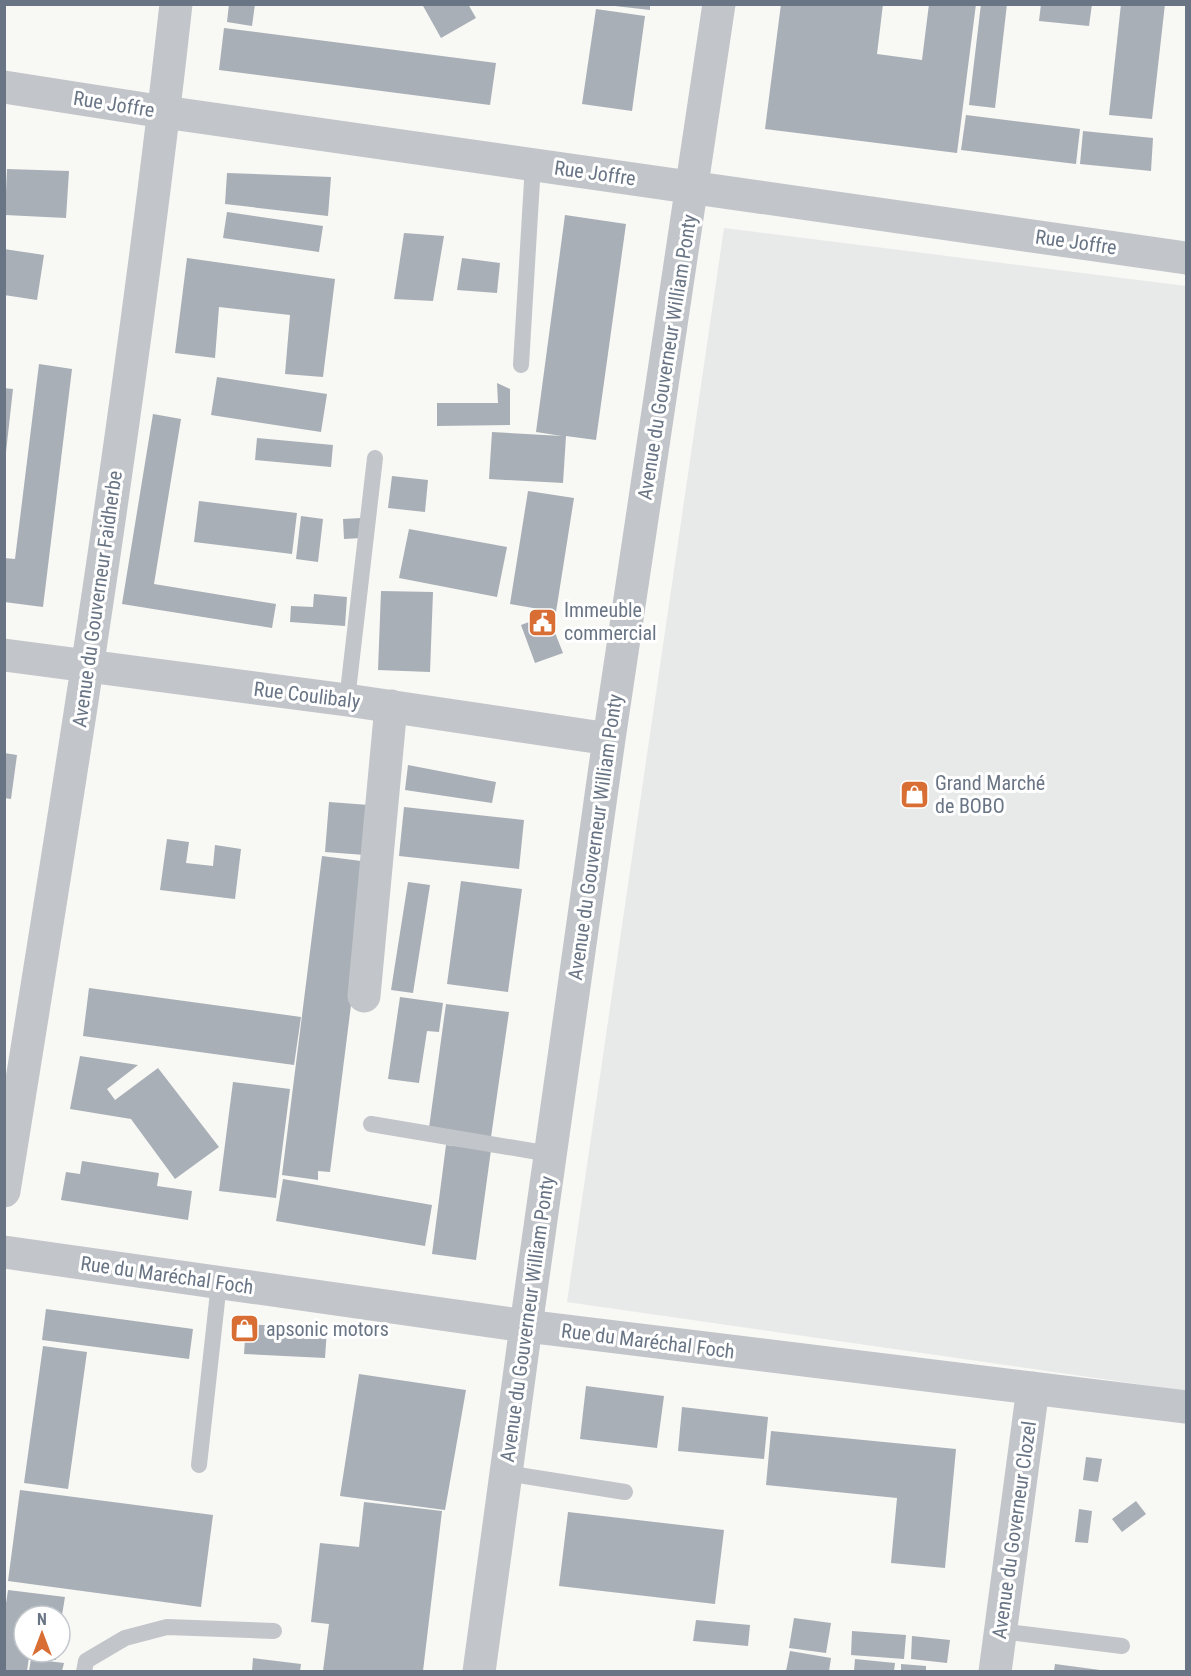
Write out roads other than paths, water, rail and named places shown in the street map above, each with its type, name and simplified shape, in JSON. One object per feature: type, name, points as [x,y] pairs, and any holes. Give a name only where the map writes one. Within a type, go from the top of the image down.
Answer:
[{"type":"street","name":"Avenue du Gouverneur Faidherbe","points":[[4,1191],[89,667],[177,4]]},
{"type":"street","name":"Avenue du Gouverneur William Ponty","points":[[479,1671],[609,739],[719,4]]},
{"type":"street","name":"Rue Joffre","points":[[4,87],[1186,258]]},
{"type":"street","name":"Rue Coulibaly","points":[[4,655],[391,706],[609,739]]},
{"type":"street","points":[[364,996],[391,706]]},
{"type":"street","name":"Rue du Maréchal Foch","points":[[4,1252],[526,1326],[1186,1407]]},
{"type":"street","name":"Avenue du Governeur Clozel","points":[[995,1671],[1033,1388]]},
{"type":"lane","points":[[520,365],[533,164]]},
{"type":"lane","points":[[347,700],[375,458]]},
{"type":"lane","points":[[371,1124],[550,1154]]},
{"type":"lane","points":[[199,1466],[219,1282]]},
{"type":"lane","points":[[506,1473],[626,1492]]},
{"type":"lane","points":[[84,1671],[86,1661],[124,1638],[167,1626],[273,1631]]},
{"type":"lane","points":[[1000,1631],[1122,1646]]},
{"type":"place","name":"Immeuble commercial","points":[[543,622]]},
{"type":"place","name":"Grand Marché de BOBO","points":[[914,794]]},
{"type":"place","name":"apsonic motors","points":[[245,1329]]}]
